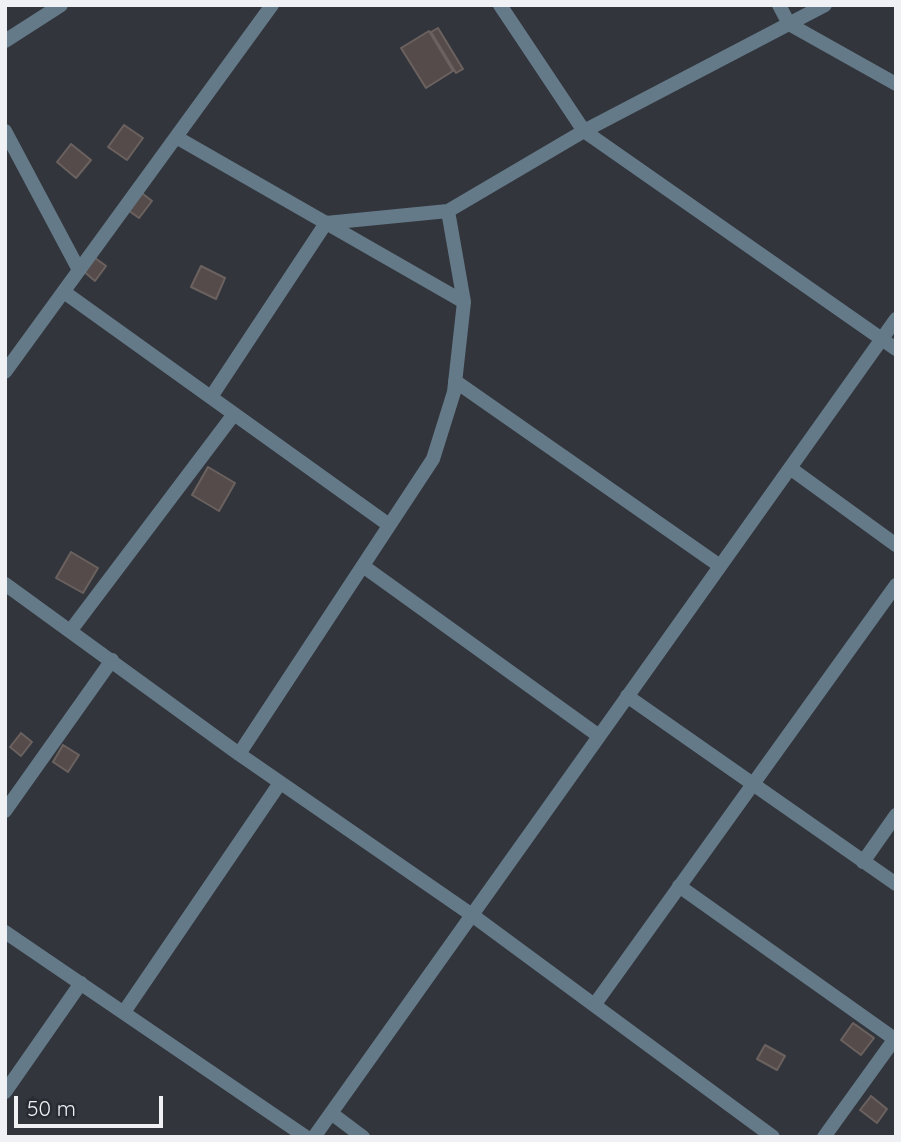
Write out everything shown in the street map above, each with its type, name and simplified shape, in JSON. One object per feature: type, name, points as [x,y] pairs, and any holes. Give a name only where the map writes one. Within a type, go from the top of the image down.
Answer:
[{"type":"street","points":[[5,41],[61,5]]},
{"type":"street","points":[[5,372],[272,5]]},
{"type":"street","points":[[500,5],[584,131],[896,349]]},
{"type":"street","points":[[779,5],[789,24],[896,84]]},
{"type":"street","points":[[326,223],[448,211],[584,131],[825,5]]},
{"type":"street","points":[[5,131],[79,270]]},
{"type":"street","points":[[176,137],[464,302]]},
{"type":"street","points":[[239,754],[433,458],[454,392],[464,302],[448,211]]},
{"type":"street","points":[[211,397],[326,223]]},
{"type":"street","points":[[64,292],[389,525]]},
{"type":"street","points":[[314,1137],[896,319]]},
{"type":"street","points":[[455,381],[720,566]]},
{"type":"street","points":[[71,630],[234,414]]},
{"type":"street","points":[[790,468],[896,545]]},
{"type":"street","points":[[363,566],[599,736]]},
{"type":"street","points":[[5,584],[239,754],[472,915],[773,1137]]},
{"type":"street","points":[[594,1004],[896,584]]},
{"type":"street","points":[[5,811],[112,660]]},
{"type":"street","points":[[627,696],[896,884]]},
{"type":"street","points":[[124,1012],[280,783]]},
{"type":"street","points":[[863,862],[896,815]]},
{"type":"street","points":[[679,886],[895,1039],[824,1137]]},
{"type":"street","points":[[5,932],[306,1137]]},
{"type":"street","points":[[5,1092],[81,983]]},
{"type":"street","points":[[331,1113],[363,1137]]},
{"type":"building","points":[[438,28],[463,69],[456,73],[431,32]]},
{"type":"building","points":[[429,31],[453,71],[426,88],[401,48]]},
{"type":"building","points":[[124,125],[143,138],[127,160],[108,147]]},
{"type":"building","points":[[71,144],[91,160],[76,178],[57,162]]},
{"type":"building","points":[[138,190],[152,201],[139,218],[125,208]]},
{"type":"building","points":[[91,255],[106,266],[95,281],[81,269]]},
{"type":"building","points":[[201,266],[225,278],[216,299],[191,287]]},
{"type":"building","points":[[208,467],[235,483],[219,511],[192,495]]},
{"type":"building","points":[[71,552],[98,568],[83,593],[56,578]]},
{"type":"building","points":[[21,733],[32,742],[21,756],[10,747]]},
{"type":"building","points":[[63,745],[79,755],[68,772],[53,762]]},
{"type":"building","points":[[853,1023],[874,1038],[861,1055],[841,1040]]},
{"type":"building","points":[[765,1045],[785,1056],[777,1070],[757,1059]]},
{"type":"building","points":[[871,1096],[887,1109],[877,1123],[860,1110]]}]
